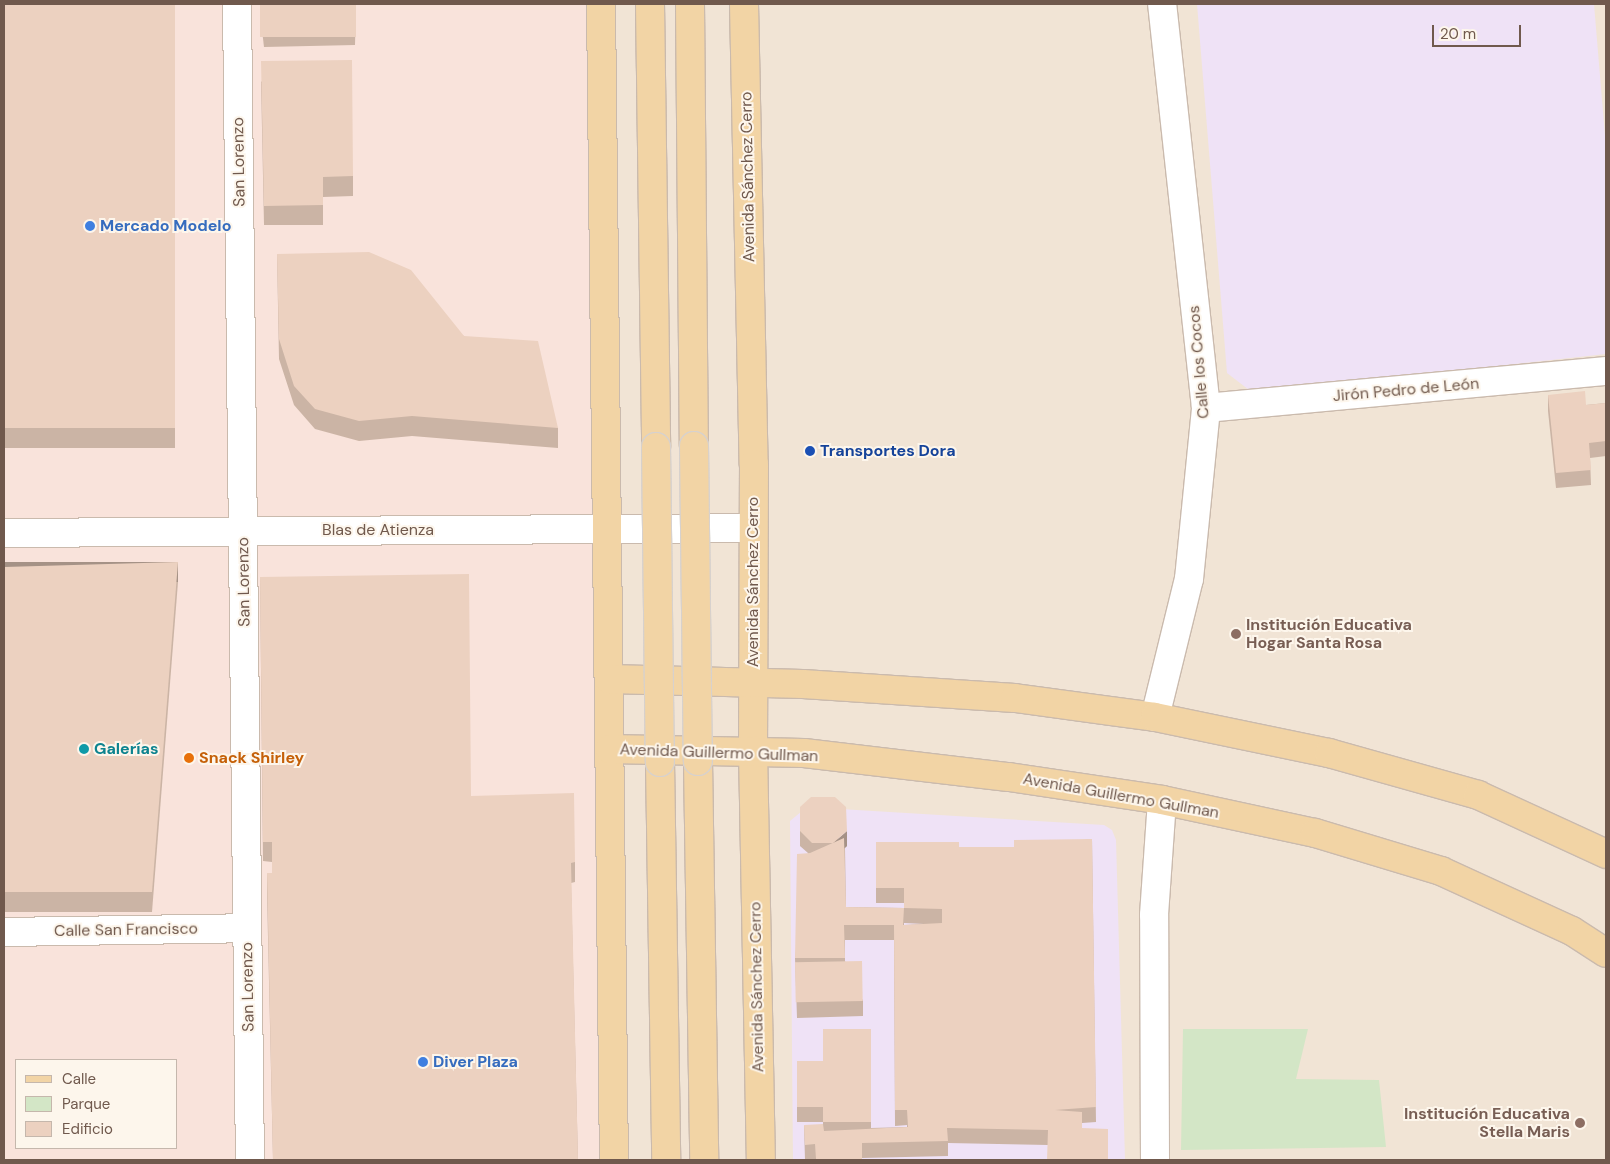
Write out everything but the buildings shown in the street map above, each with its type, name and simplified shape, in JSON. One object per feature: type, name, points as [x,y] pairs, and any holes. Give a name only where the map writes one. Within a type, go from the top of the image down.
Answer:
[{"type":"main road","points":[[601,4],[614,1160]]},
{"type":"main road","points":[[650,4],[666,1160]]},
{"type":"main road","points":[[690,4],[704,1160]]},
{"type":"main road","name":"Avenida Sánchez Cerro","points":[[744,4],[753,528],[753,750],[760,1160]]},
{"type":"main road","points":[[609,679],[753,683],[1016,698],[1155,717],[1329,754],[1478,795],[1606,854]]},
{"type":"main road","name":"Avenida Guillermo Gullman","points":[[610,749],[753,750],[1009,777],[1162,800],[1314,833],[1441,871],[1572,931],[1606,953]]},
{"type":"street","name":"San Lorenzo","points":[[237,4],[250,1160]]},
{"type":"street","name":"Calle los Cocos","points":[[1155,717],[1189,580],[1206,408],[1162,4]]},
{"type":"street","name":"Jirón Pedro de León","points":[[1206,408],[1606,371]]},
{"type":"street","name":"Blas de Atienza","points":[[4,532],[753,528]]},
{"type":"street","points":[[1155,1160],[1154,915],[1162,800]]},
{"type":"street","name":"Calle San Francisco","points":[[4,932],[247,928]]},
{"type":"shaded area","points":[[4,4],[616,4],[603,1160],[4,1160]]},
{"type":"shaded area","points":[[616,4],[1606,4],[1606,1160],[616,1160]]},
{"type":"shaded area","points":[[1197,4],[1594,4],[1606,148],[1606,354],[1253,393],[1227,373]]},
{"type":"shaded area","points":[[807,807],[1104,825],[1112,830],[1116,840],[1125,1160],[793,1160],[790,821]]},
{"type":"green space","points":[[1183,1029],[1308,1029],[1296,1079],[1379,1080],[1386,1147],[1181,1150]]},
{"type":"place","name":"Mercado Modelo","points":[[90,226]]},
{"type":"place","name":"Transportes Dora","points":[[810,451]]},
{"type":"place","name":"Institución Educativa Hogar Santa Rosa","points":[[1236,634]]},
{"type":"place","name":"Galerías","points":[[84,749]]},
{"type":"place","name":"Snack Shirley","points":[[189,758]]},
{"type":"place","name":"Diver Plaza","points":[[423,1062]]},
{"type":"place","name":"Institución Educativa Stella Maris","points":[[1580,1123]]}]
